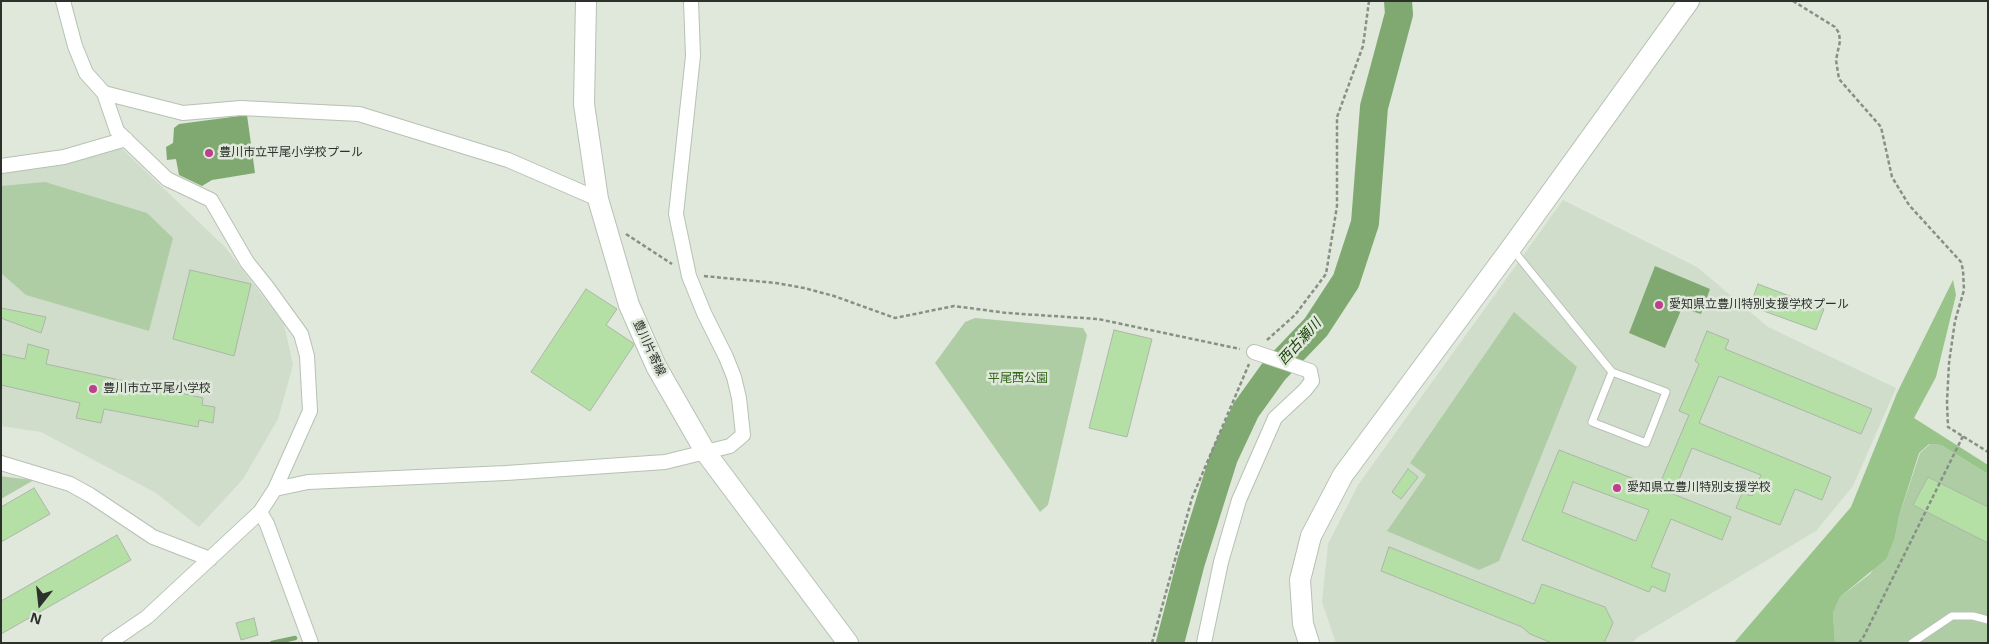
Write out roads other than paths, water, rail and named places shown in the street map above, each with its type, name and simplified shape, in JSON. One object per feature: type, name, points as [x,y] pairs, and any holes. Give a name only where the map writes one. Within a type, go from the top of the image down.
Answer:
[{"type":"street","points":[[63,1],[75,46],[86,73],[104,93],[117,131],[167,179],[211,200],[247,262],[301,334],[307,356],[310,411],[275,489],[260,512],[147,617],[108,643]]},
{"type":"street","name":"豊川片寄線","points":[[586,1],[584,104],[598,199],[629,305],[656,366],[706,453],[848,643]]},
{"type":"street","points":[[275,489],[308,482],[506,473],[665,462],[730,446],[743,435],[739,398],[734,377],[689,276],[676,214],[693,56],[691,1]]},
{"type":"street","points":[[1309,643],[1303,624],[1300,580],[1311,536],[1343,474],[1511,248],[1689,1]]},
{"type":"street","points":[[104,93],[183,113],[240,108],[359,114],[508,160],[598,199]]},
{"type":"street","points":[[1,166],[64,157],[126,139]]},
{"type":"street","points":[[1204,643],[1221,562],[1239,500],[1275,418],[1312,381],[1310,371],[1254,352]]},
{"type":"street","points":[[1,463],[70,484],[90,495],[153,538],[210,559]]},
{"type":"street","points":[[260,512],[267,524],[311,643]]},
{"type":"lane","points":[[1511,248],[1612,372],[1666,392],[1646,443],[1592,422],[1612,372]]},
{"type":"lane","points":[[1912,643],[1952,616],[1974,616],[1988,620]]},
{"type":"waterway","name":"西古瀬川","points":[[1170,643],[1191,562],[1224,457],[1246,410],[1274,371],[1316,327],[1346,281],[1365,223],[1374,107],[1399,14],[1398,1]]},
{"type":"waterway","points":[[272,643],[295,638]]},
{"type":"place","name":"豊川市立平尾小学校プール","points":[[209,153]]},
{"type":"place","name":"愛知県立豊川特別支援学校プール","points":[[1659,305]]},
{"type":"place","name":"豊川市立平尾小学校","points":[[93,389]]},
{"type":"place","name":"愛知県立豊川特別支援学校","points":[[1617,488]]},
{"type":"park label","name":"平尾西公園","points":[[1018,379]]}]
